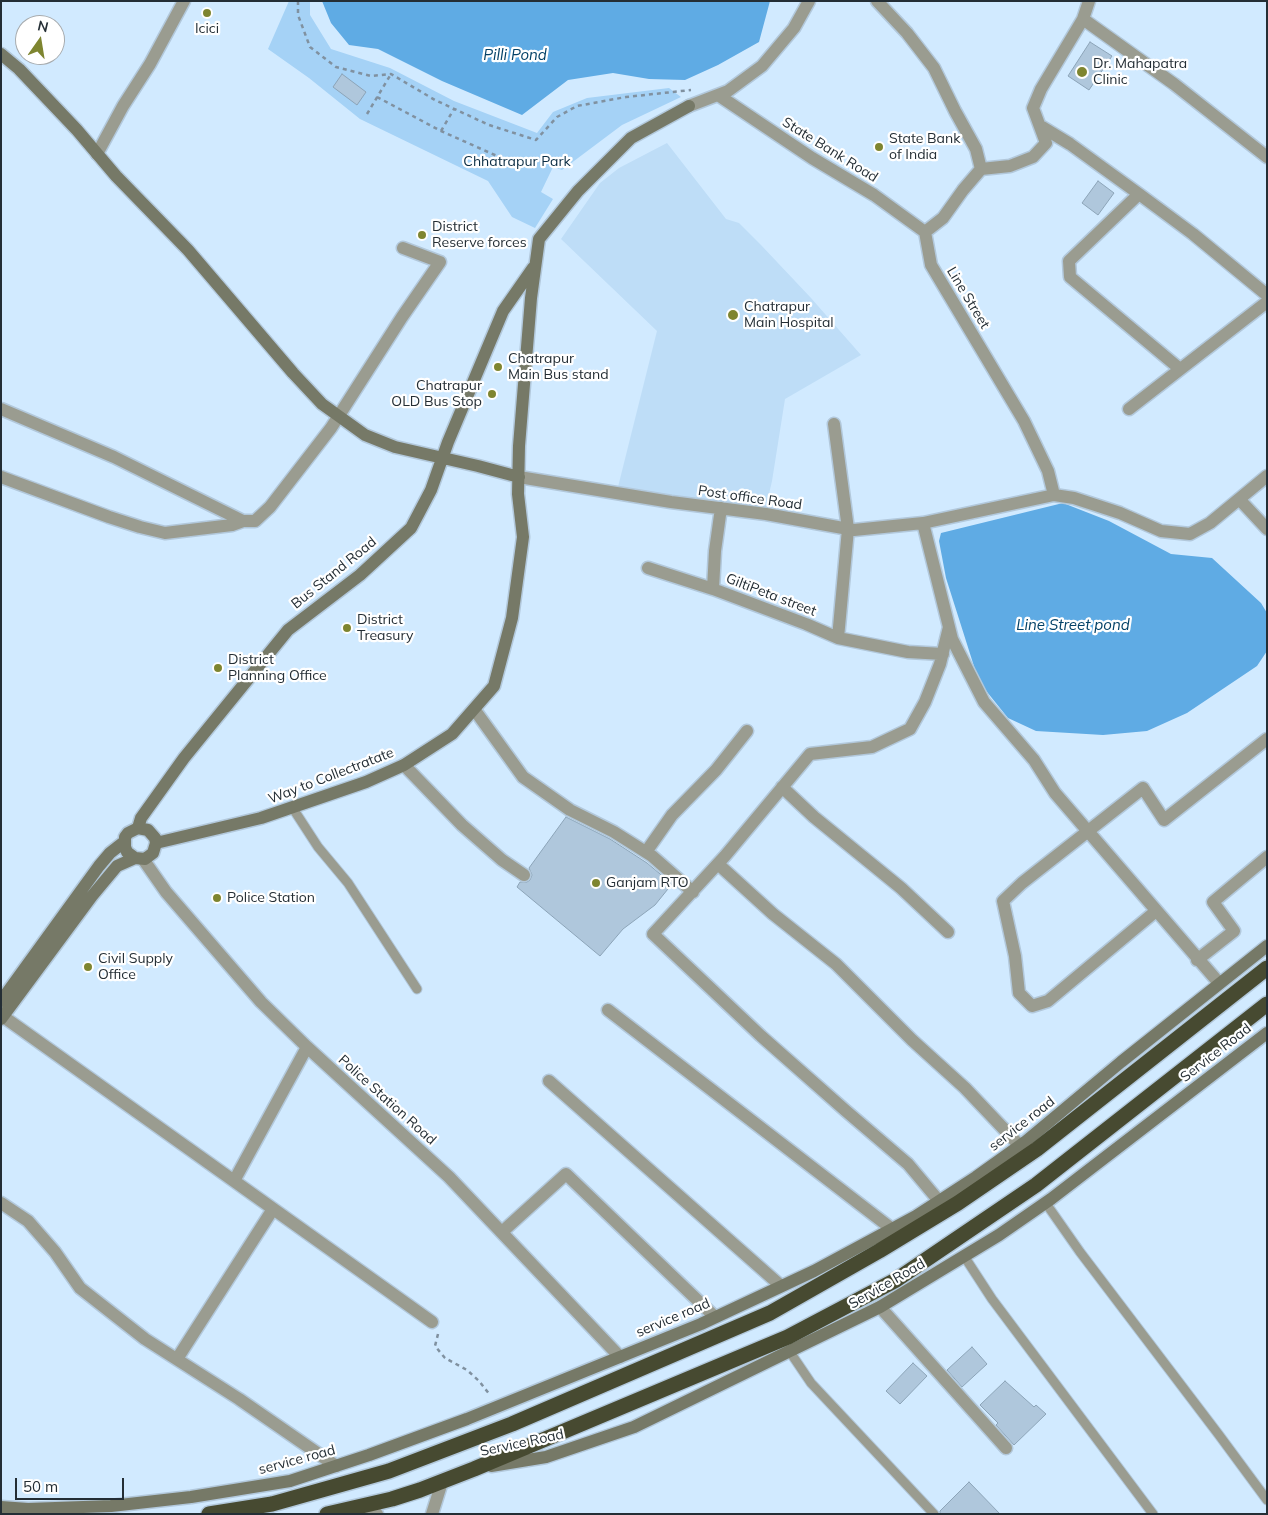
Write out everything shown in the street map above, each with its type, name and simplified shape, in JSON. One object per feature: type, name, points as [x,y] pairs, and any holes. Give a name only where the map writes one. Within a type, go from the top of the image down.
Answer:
[{"type":"highway","points":[[208,1514],[272,1504],[389,1471],[512,1424],[770,1313],[879,1252],[958,1203],[1037,1149],[1267,968]]},
{"type":"highway","points":[[327,1514],[392,1498],[442,1482],[474,1469],[788,1337],[896,1280],[1036,1185],[1267,1004]]},
{"type":"street","points":[[97,154],[150,64],[184,1]]},
{"type":"street","points":[[718,95],[728,91],[762,66],[794,28],[809,1]]},
{"type":"street","points":[[877,1],[907,33],[934,68],[976,149],[980,169]]},
{"type":"street","points":[[925,232],[943,218],[962,190],[980,169],[1010,166],[1033,157],[1046,143],[1042,127],[1033,108],[1046,81],[1083,19],[1089,1]]},
{"type":"street","points":[[1083,19],[1174,84],[1267,157]]},
{"type":"street","name":"Post office Road","points":[[1,54],[19,69],[77,130],[116,176],[188,250],[292,373],[322,404],[365,435],[388,444],[519,478],[589,490],[766,514],[848,530],[923,523],[1054,495]]},
{"type":"street","name":"Way to Collectratate","points":[[156,843],[261,818],[366,782],[404,764],[452,734],[494,686],[512,618],[523,537],[518,494],[519,446],[526,357],[539,239],[578,191],[631,138],[688,106],[718,95]]},
{"type":"street","name":"State Bank Road","points":[[718,95],[812,158],[874,196],[925,232]]},
{"type":"street","points":[[1042,127],[1070,144],[1193,234],[1267,295]]},
{"type":"street","points":[[1139,194],[1069,261],[1070,277],[1180,370]]},
{"type":"street","name":"Line Street","points":[[925,232],[931,265],[1024,421],[1048,471],[1054,495]]},
{"type":"street","points":[[1,477],[109,517],[165,533],[232,525],[243,521],[255,521],[270,507],[331,428],[402,317],[440,262],[403,248]]},
{"type":"street","name":"Bus Stand Road","points":[[138,828],[141,818],[184,758],[288,630],[360,575],[411,528],[432,490],[448,442],[503,311],[535,265]]},
{"type":"street","points":[[1129,409],[1267,302]]},
{"type":"street","points":[[1,409],[114,457],[243,521]]},
{"type":"street","points":[[834,424],[848,530],[838,638]]},
{"type":"street","points":[[1054,495],[1074,498],[1120,513],[1161,532],[1190,534],[1210,523],[1267,476]]},
{"type":"street","points":[[1239,499],[1267,529]]},
{"type":"street","name":"GiltiPeta street","points":[[720,508],[713,589],[838,638],[908,652],[942,654]]},
{"type":"street","points":[[923,523],[952,640],[984,702],[1034,760],[1055,793],[1219,983]]},
{"type":"street","points":[[648,568],[713,589]]},
{"type":"street","points":[[939,1202],[908,1164],[846,1112],[653,934],[718,864],[810,754],[872,747],[910,729],[925,702],[942,654],[949,627]]},
{"type":"street","points":[[474,709],[523,777],[570,810],[614,832],[646,852],[693,892]]},
{"type":"street","points":[[646,852],[672,816],[716,770],[747,731]]},
{"type":"street","points":[[1156,911],[1048,1001],[1032,1006],[1019,993],[1015,956],[1003,901],[1022,883],[1143,788],[1164,820],[1267,739]]},
{"type":"street","points":[[404,764],[462,825],[502,860],[524,875]]},
{"type":"street","points":[[782,787],[814,817],[901,888],[948,932]]},
{"type":"street","points":[[1,1001],[110,853],[124,842],[128,833],[138,828],[148,830],[155,838],[156,843],[153,853],[149,857],[117,866],[92,896],[2,1016],[432,1322]]},
{"type":"street","points":[[124,842],[126,852],[138,859]]},
{"type":"street","points":[[1198,960],[1234,931],[1213,902],[1267,857]]},
{"type":"street","name":"Police Station Road","points":[[138,859],[260,1002],[449,1177],[620,1357]]},
{"type":"street","points":[[718,864],[773,914],[836,964],[912,1040],[965,1088],[1020,1146]]},
{"type":"street","name":"service road","points":[[1,1507],[28,1509],[111,1506],[191,1498],[290,1481],[369,1456],[620,1357],[715,1317],[781,1286],[892,1229],[939,1202],[1020,1146],[1267,946]]},
{"type":"street","points":[[608,1010],[892,1229]]},
{"type":"street","name":"Service Road","points":[[474,1469],[546,1457],[634,1427],[880,1307],[999,1234],[1045,1202],[1267,1033]]},
{"type":"street","points":[[234,1181],[307,1047]]},
{"type":"street","points":[[549,1081],[781,1286]]},
{"type":"street","points":[[502,1232],[566,1174],[715,1317]]},
{"type":"street","points":[[1,1204],[28,1222],[55,1252],[80,1288],[145,1339],[238,1399],[336,1466]]},
{"type":"street","points":[[177,1359],[273,1208]]},
{"type":"street","points":[[880,1307],[1006,1448]]},
{"type":"street","points":[[432,1514],[442,1482]]},
{"type":"street","points":[[356,1507],[377,1514]]},
{"type":"lane","points":[[292,807],[318,847],[348,883],[417,990]]},
{"type":"lane","points":[[1045,1202],[1080,1252],[1267,1500]]},
{"type":"lane","points":[[964,1256],[992,1299],[1153,1514]]},
{"type":"lane","points":[[790,1352],[811,1384],[934,1514]]},
{"type":"path","points":[[298,1],[298,15],[310,47],[336,67],[371,76],[391,74],[435,100],[489,125],[536,140],[557,117],[577,106],[626,97],[691,90]]},
{"type":"path","points":[[367,114],[391,74]]},
{"type":"path","points":[[377,97],[441,131],[506,160]]},
{"type":"path","points":[[441,131],[454,109]]},
{"type":"path","points":[[432,1322],[438,1332],[435,1346],[445,1358],[467,1370],[480,1381],[498,1406]]},
{"type":"shaded area","name":"Chatrapur Main Hospital","points":[[667,143],[726,219],[739,223],[761,245],[861,355],[785,399],[772,481],[765,511],[618,487],[657,331],[561,239],[600,183],[619,168]]},
{"type":"green space","name":"Chhatrapur Park","points":[[289,1],[310,1],[310,15],[331,49],[390,68],[454,101],[537,133],[553,112],[587,98],[669,88],[681,97],[622,125],[562,170],[553,167],[541,192],[553,199],[535,228],[512,217],[488,181],[360,119],[309,78],[268,49]]},
{"type":"water","name":"Pilli Pond","points":[[322,1],[770,1],[759,42],[718,65],[685,80],[649,79],[613,73],[568,80],[522,115],[442,81],[378,49],[349,45],[331,23]]},
{"type":"water","name":"Line Street pond","points":[[1063,503],[1109,521],[1171,554],[1212,558],[1261,603],[1267,613],[1267,651],[1257,666],[1187,713],[1147,731],[1103,735],[1036,731],[1008,718],[979,682],[946,578],[939,541],[941,533]]},
{"type":"building","points":[[1090,42],[1112,56],[1089,90],[1068,76]]},
{"type":"building","points":[[342,74],[366,92],[357,105],[333,87]]},
{"type":"building","points":[[1098,181],[1114,193],[1098,215],[1082,203]]},
{"type":"building","name":"Ganjam RTO","points":[[566,817],[610,839],[647,863],[672,884],[655,905],[623,929],[600,956],[517,887],[520,882],[530,880],[532,875],[529,868]]},
{"type":"building","points":[[972,1347],[987,1364],[962,1387],[947,1370]]},
{"type":"building","points":[[913,1363],[927,1376],[900,1404],[886,1391]]},
{"type":"building","points":[[1005,1381],[1034,1407],[1036,1405],[1046,1414],[1014,1445],[996,1425],[998,1423],[980,1405]]},
{"type":"building","points":[[969,1482],[1000,1514],[940,1514],[940,1511]]},
{"type":"place","name":"Icici","points":[[207,13]]},
{"type":"place","name":"Dr. Mahapatra Clinic","points":[[1082,72]]},
{"type":"place","name":"State Bank of India","points":[[879,147]]},
{"type":"place","name":"District Reserve forces","points":[[422,235]]},
{"type":"place","name":"Chatrapur Main Hospital","points":[[733,315]]},
{"type":"place","name":"Chatrapur Main Bus stand","points":[[498,367]]},
{"type":"place","name":"Chatrapur OLD Bus Stop","points":[[492,394]]},
{"type":"place","name":"District Treasury","points":[[347,628]]},
{"type":"place","name":"District Planning Office","points":[[218,668]]},
{"type":"place","name":"Ganjam RTO","points":[[596,883]]},
{"type":"place","name":"Police Station","points":[[217,898]]},
{"type":"place","name":"Civil Supply Office","points":[[88,967]]}]
